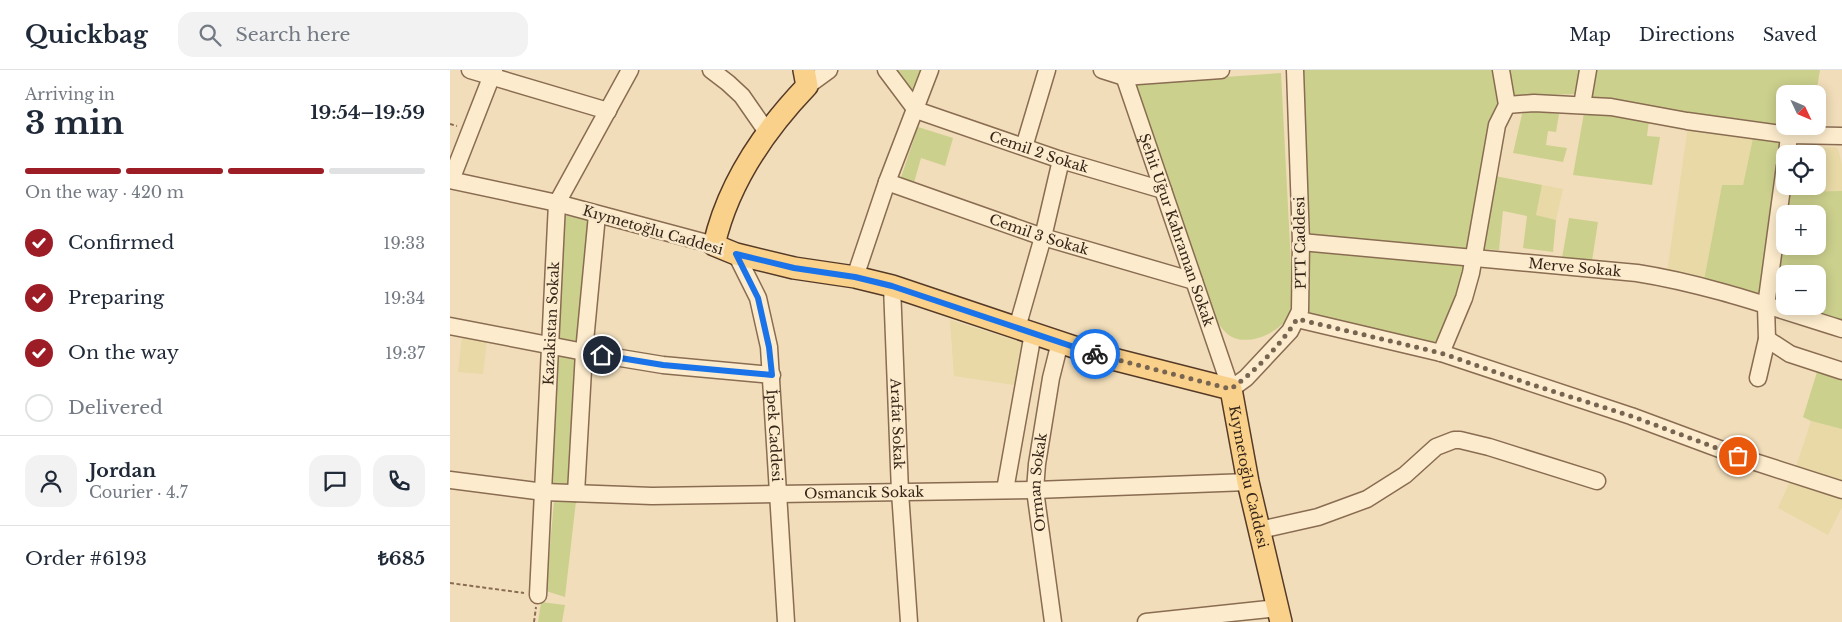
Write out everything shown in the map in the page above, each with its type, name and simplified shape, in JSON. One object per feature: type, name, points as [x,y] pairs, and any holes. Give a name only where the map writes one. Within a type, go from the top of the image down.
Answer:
[{"type":"main road","points":[[714,245],[723,212],[739,176],[767,132],[806,78]]},
{"type":"main road","name":"Kıymetoğlu Caddesi","points":[[714,245],[736,254],[794,268],[855,277],[892,286],[1100,356],[1231,389],[1248,482],[1279,615]]},
{"type":"street","points":[[470,70],[493,73],[608,111]]},
{"type":"street","name":"Kazakistan Sokak","points":[[538,595],[557,203],[630,70]]},
{"type":"street","points":[[711,70],[742,96],[767,132]]},
{"type":"street","points":[[806,78],[829,70]]},
{"type":"street","points":[[886,70],[916,110]]},
{"type":"street","points":[[855,277],[887,182],[930,70]]},
{"type":"street","points":[[1024,147],[1047,70]]},
{"type":"street","points":[[1102,70],[1123,74],[1221,70]]},
{"type":"street","name":"PTT Caddesi","points":[[1231,389],[1246,378],[1290,330],[1297,319],[1301,304],[1301,242],[1295,70]]},
{"type":"street","points":[[1441,353],[1464,298],[1474,258],[1497,125],[1506,105],[1501,70]]},
{"type":"street","points":[[1582,106],[1588,70]]},
{"type":"street","points":[[450,180],[493,73]]},
{"type":"street","name":"Şehit Uğur Kahraman Sokak","points":[[1123,74],[1231,389]]},
{"type":"street","points":[[1506,105],[1534,103],[1627,110],[1687,122],[1776,133]]},
{"type":"street","name":"Cemil 2 Sokak","points":[[916,110],[1062,160],[1163,190]]},
{"type":"street","points":[[1788,145],[1789,135],[1842,136]]},
{"type":"street","points":[[1005,490],[1025,330],[1043,237],[1062,160]]},
{"type":"street","name":"Kıymetoğlu Caddesi","points":[[450,180],[557,203],[714,245]]},
{"type":"street","name":"Cemil 3 Sokak","points":[[887,182],[1043,237],[1194,280]]},
{"type":"street","points":[[1758,378],[1767,339],[1766,306],[1781,195]]},
{"type":"street","points":[[576,493],[584,352],[597,215]]},
{"type":"street","name":"Merve Sokak","points":[[1301,242],[1637,273],[1710,289],[1842,329]]},
{"type":"street","name":"İpek Caddesi","points":[[736,254],[758,298],[769,347],[786,622]]},
{"type":"street","name":"Arafat Sokak","points":[[892,286],[900,492],[908,622]]},
{"type":"street","points":[[1297,319],[1441,353],[1631,416],[1745,459],[1842,490]]},
{"type":"street","points":[[450,326],[663,365],[772,375]]},
{"type":"street","points":[[1767,339],[1790,354],[1842,371]]},
{"type":"street","name":"Orman Sokak","points":[[1053,622],[1036,490],[1037,464],[1051,378],[1060,342]]},
{"type":"street","points":[[1260,530],[1335,512],[1366,499],[1405,475],[1436,448],[1454,440],[1489,447],[1597,481]]},
{"type":"street","name":"Osmancık Sokak","points":[[450,480],[544,492],[652,496],[1036,490],[1248,482]]},
{"type":"street","points":[[1146,622],[1279,615]]},
{"type":"path","points":[[450,583],[538,595]]},
{"type":"shaded area","points":[[1688,126],[1753,138],[1743,185],[1722,185],[1704,280],[1667,273]]},
{"type":"shaded area","points":[[1835,147],[1838,149],[1842,165],[1842,191],[1826,191],[1826,148]]},
{"type":"shaded area","points":[[1542,185],[1563,189],[1556,220],[1536,215]]},
{"type":"shaded area","points":[[950,320],[1024,343],[1014,385],[954,376]]},
{"type":"shaded area","points":[[462,337],[487,341],[483,374],[458,372]]},
{"type":"shaded area","points":[[1811,421],[1842,429],[1842,484],[1796,467]]},
{"type":"shaded area","points":[[1792,477],[1842,497],[1842,507],[1828,535],[1778,508]]},
{"type":"green space","points":[[892,70],[925,70],[915,90],[909,89]]},
{"type":"green space","points":[[1302,70],[1493,70],[1500,97],[1470,251],[1308,235]]},
{"type":"green space","points":[[1504,70],[1585,70],[1581,94],[1509,96]]},
{"type":"green space","points":[[1594,70],[1820,70],[1818,85],[1776,85],[1776,129],[1589,101]]},
{"type":"green space","points":[[1281,73],[1292,312],[1287,320],[1274,331],[1258,338],[1242,340],[1228,335],[1215,319],[1134,88],[1137,83]]},
{"type":"green space","points":[[1523,110],[1559,114],[1556,132],[1548,131],[1546,145],[1567,148],[1563,162],[1513,153]]},
{"type":"green space","points":[[1584,113],[1649,120],[1647,136],[1660,137],[1652,185],[1573,175]]},
{"type":"green space","points":[[918,127],[953,138],[945,166],[921,158],[913,186],[899,183]]},
{"type":"green space","points":[[1753,138],[1784,143],[1784,145],[1776,145],[1777,195],[1763,299],[1704,280],[1722,185],[1743,185]]},
{"type":"green space","points":[[1495,176],[1542,185],[1536,215],[1556,220],[1553,252],[1523,248],[1527,216],[1503,211],[1499,250],[1481,249]]},
{"type":"green space","points":[[1826,191],[1842,191],[1842,322],[1815,315],[1826,315],[1826,265],[1776,265],[1776,305],[1770,303],[1777,255],[1826,255],[1826,205],[1785,205],[1787,195],[1826,195]]},
{"type":"green space","points":[[564,215],[591,221],[581,346],[558,342]]},
{"type":"green space","points":[[1569,218],[1598,222],[1592,261],[1562,258]]},
{"type":"green space","points":[[1309,251],[1468,265],[1439,347],[1307,318]]},
{"type":"green space","points":[[557,353],[581,357],[572,485],[552,483]]},
{"type":"green space","points":[[1817,372],[1842,378],[1842,429],[1803,417]]},
{"type":"green space","points":[[554,501],[576,501],[565,597],[546,591]]},
{"type":"green space","points":[[541,602],[565,605],[562,622],[538,622]]},
{"type":"way so far","points":[[1095,354],[1231,389],[1246,378],[1290,330],[1297,319],[1441,353],[1631,416],[1738,456]]},
{"type":"route","points":[[602,355],[663,365],[772,375],[769,347],[758,298],[736,254],[794,268],[855,277],[892,286],[1095,354]]}]
